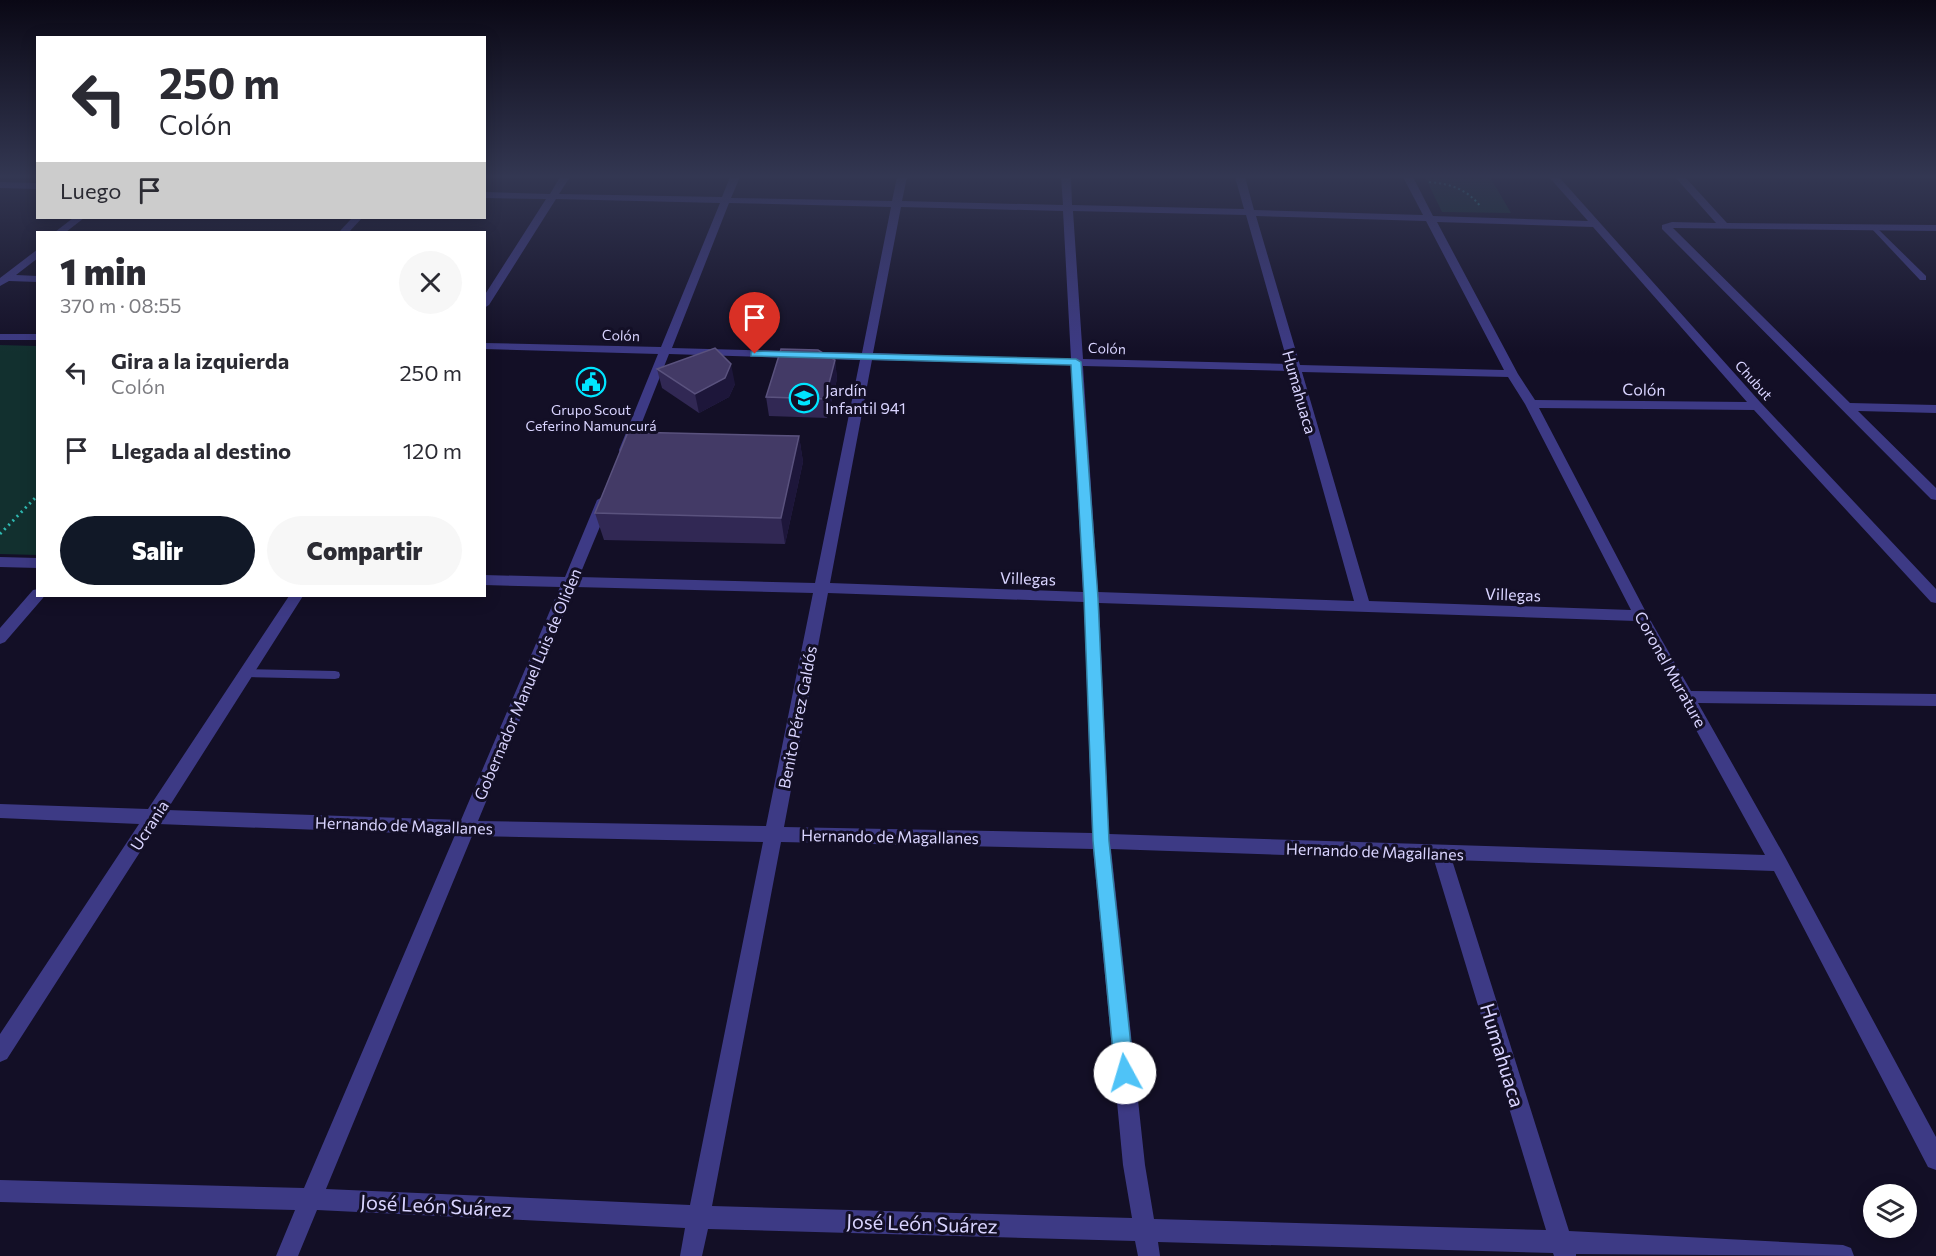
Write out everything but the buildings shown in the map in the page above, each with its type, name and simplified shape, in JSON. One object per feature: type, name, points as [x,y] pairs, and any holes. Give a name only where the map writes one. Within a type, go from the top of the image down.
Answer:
[{"type":"street","points":[[486,302],[528,236]]},
{"type":"street","points":[[620,462],[711,236]]},
{"type":"street","name":"Benito Pérez Galdós","points":[[691,1256],[890,236]]},
{"type":"street","points":[[1069,236],[1091,598],[1101,841],[1134,1166],[1149,1256]]},
{"type":"street","name":"Humahuaca","points":[[1257,236],[1363,606]]},
{"type":"street","name":"Coronel Murature","points":[[1438,236],[1512,374],[1531,404],[1641,616],[1779,863],[1936,1159]]},
{"type":"street","name":"Chubut","points":[[1604,236],[1757,406],[1936,598]]},
{"type":"street","points":[[1675,236],[1936,496]]},
{"type":"street","points":[[3,280],[36,254]]},
{"type":"street","points":[[3,280],[36,279]]},
{"type":"street","points":[[0,337],[36,338]]},
{"type":"street","name":"Colón","points":[[486,346],[1512,374]]},
{"type":"street","name":"Colón","points":[[1531,404],[1757,406]]},
{"type":"street","points":[[1846,406],[1936,409]]},
{"type":"street","name":"Gobernador Manuel Luis de Oliden","points":[[287,1256],[611,484]]},
{"type":"street","points":[[0,562],[36,562]]},
{"type":"street","name":"Villegas","points":[[486,580],[823,588],[1641,616]]},
{"type":"street","points":[[0,638],[36,596]]},
{"type":"street","name":"Ucrania","points":[[0,1052],[155,817],[295,597]]},
{"type":"street","points":[[1686,696],[1936,700]]},
{"type":"street","name":"Hernando de Magallanes","points":[[0,811],[466,828],[1101,841],[1441,854],[1779,863]]},
{"type":"street","name":"Humahuaca","points":[[1441,854],[1563,1249]]},
{"type":"street","name":"José León Suárez","points":[[0,1191],[310,1199],[698,1217],[1146,1230],[1563,1249],[1844,1256]]},
{"type":"lane","points":[[1881,236],[1923,278]]},
{"type":"lane","points":[[246,673],[335,675]]},
{"type":"path","points":[[0,534],[36,497]]},
{"type":"green space","points":[[0,345],[36,346],[36,555],[0,554]]},
{"type":"place","name":"Grupo Scout Ceferino Namuncurá","points":[[591,382]]},
{"type":"place","name":"Jardín Infantil 941","points":[[804,398]]},
{"type":"route","points":[[755,354],[1076,362],[1091,598],[1101,841],[1125,1073]]}]
